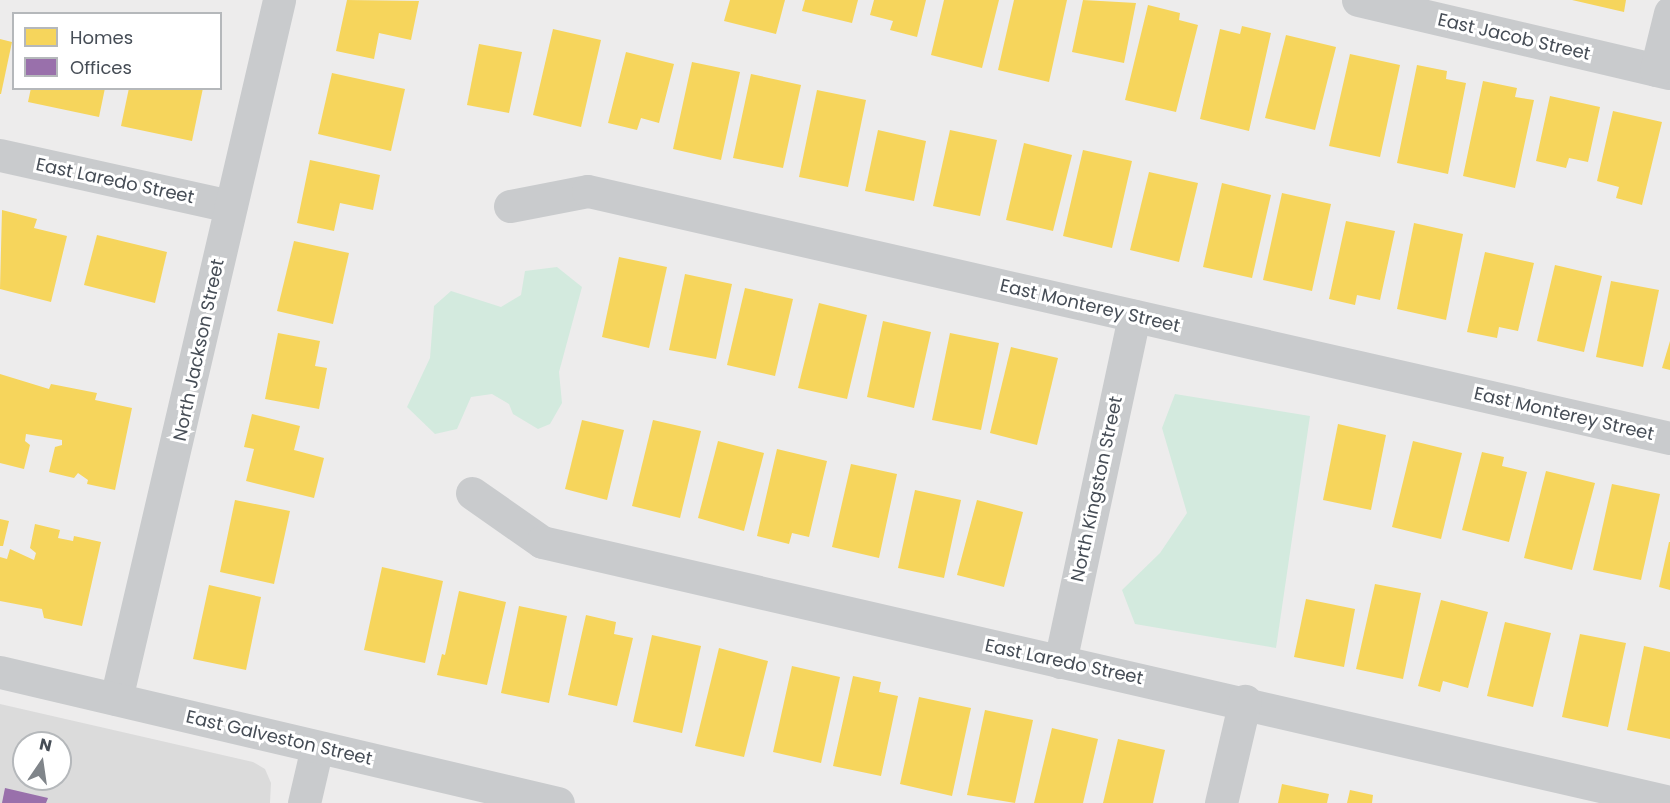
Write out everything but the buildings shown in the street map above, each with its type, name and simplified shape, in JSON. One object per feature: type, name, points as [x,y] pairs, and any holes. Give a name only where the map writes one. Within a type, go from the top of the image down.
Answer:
[{"type":"street","name":"North Jackson Street","points":[[116,699],[187,406],[230,206],[279,0]]},
{"type":"street","name":"East Jacob Street","points":[[1358,0],[1663,72]]},
{"type":"street","points":[[1663,72],[1670,13]]},
{"type":"street","name":"East Laredo Street","points":[[0,155],[230,206]]},
{"type":"street","name":"East Monterey Street","points":[[510,206],[588,191],[1670,438]]},
{"type":"street","name":"North Kingston Street","points":[[1060,662],[1134,316]]},
{"type":"street","name":"East Laredo Street","points":[[472,493],[542,542],[1060,662],[1245,701],[1670,802]]},
{"type":"street","name":"East Galveston Street","points":[[0,672],[558,803]]},
{"type":"street","points":[[1221,803],[1245,701]]},
{"type":"street","points":[[304,803],[317,747]]},
{"type":"shaded area","points":[[0,704],[253,762],[265,769],[271,783],[270,803],[0,803]]},
{"type":"green space","points":[[557,267],[582,287],[559,372],[562,403],[550,424],[538,429],[513,414],[509,404],[492,394],[471,397],[457,429],[435,434],[407,407],[430,358],[434,306],[451,291],[501,307],[521,295],[525,271]]},
{"type":"green space","points":[[1175,394],[1310,416],[1276,648],[1135,624],[1122,590],[1160,553],[1187,513],[1162,428]]}]
